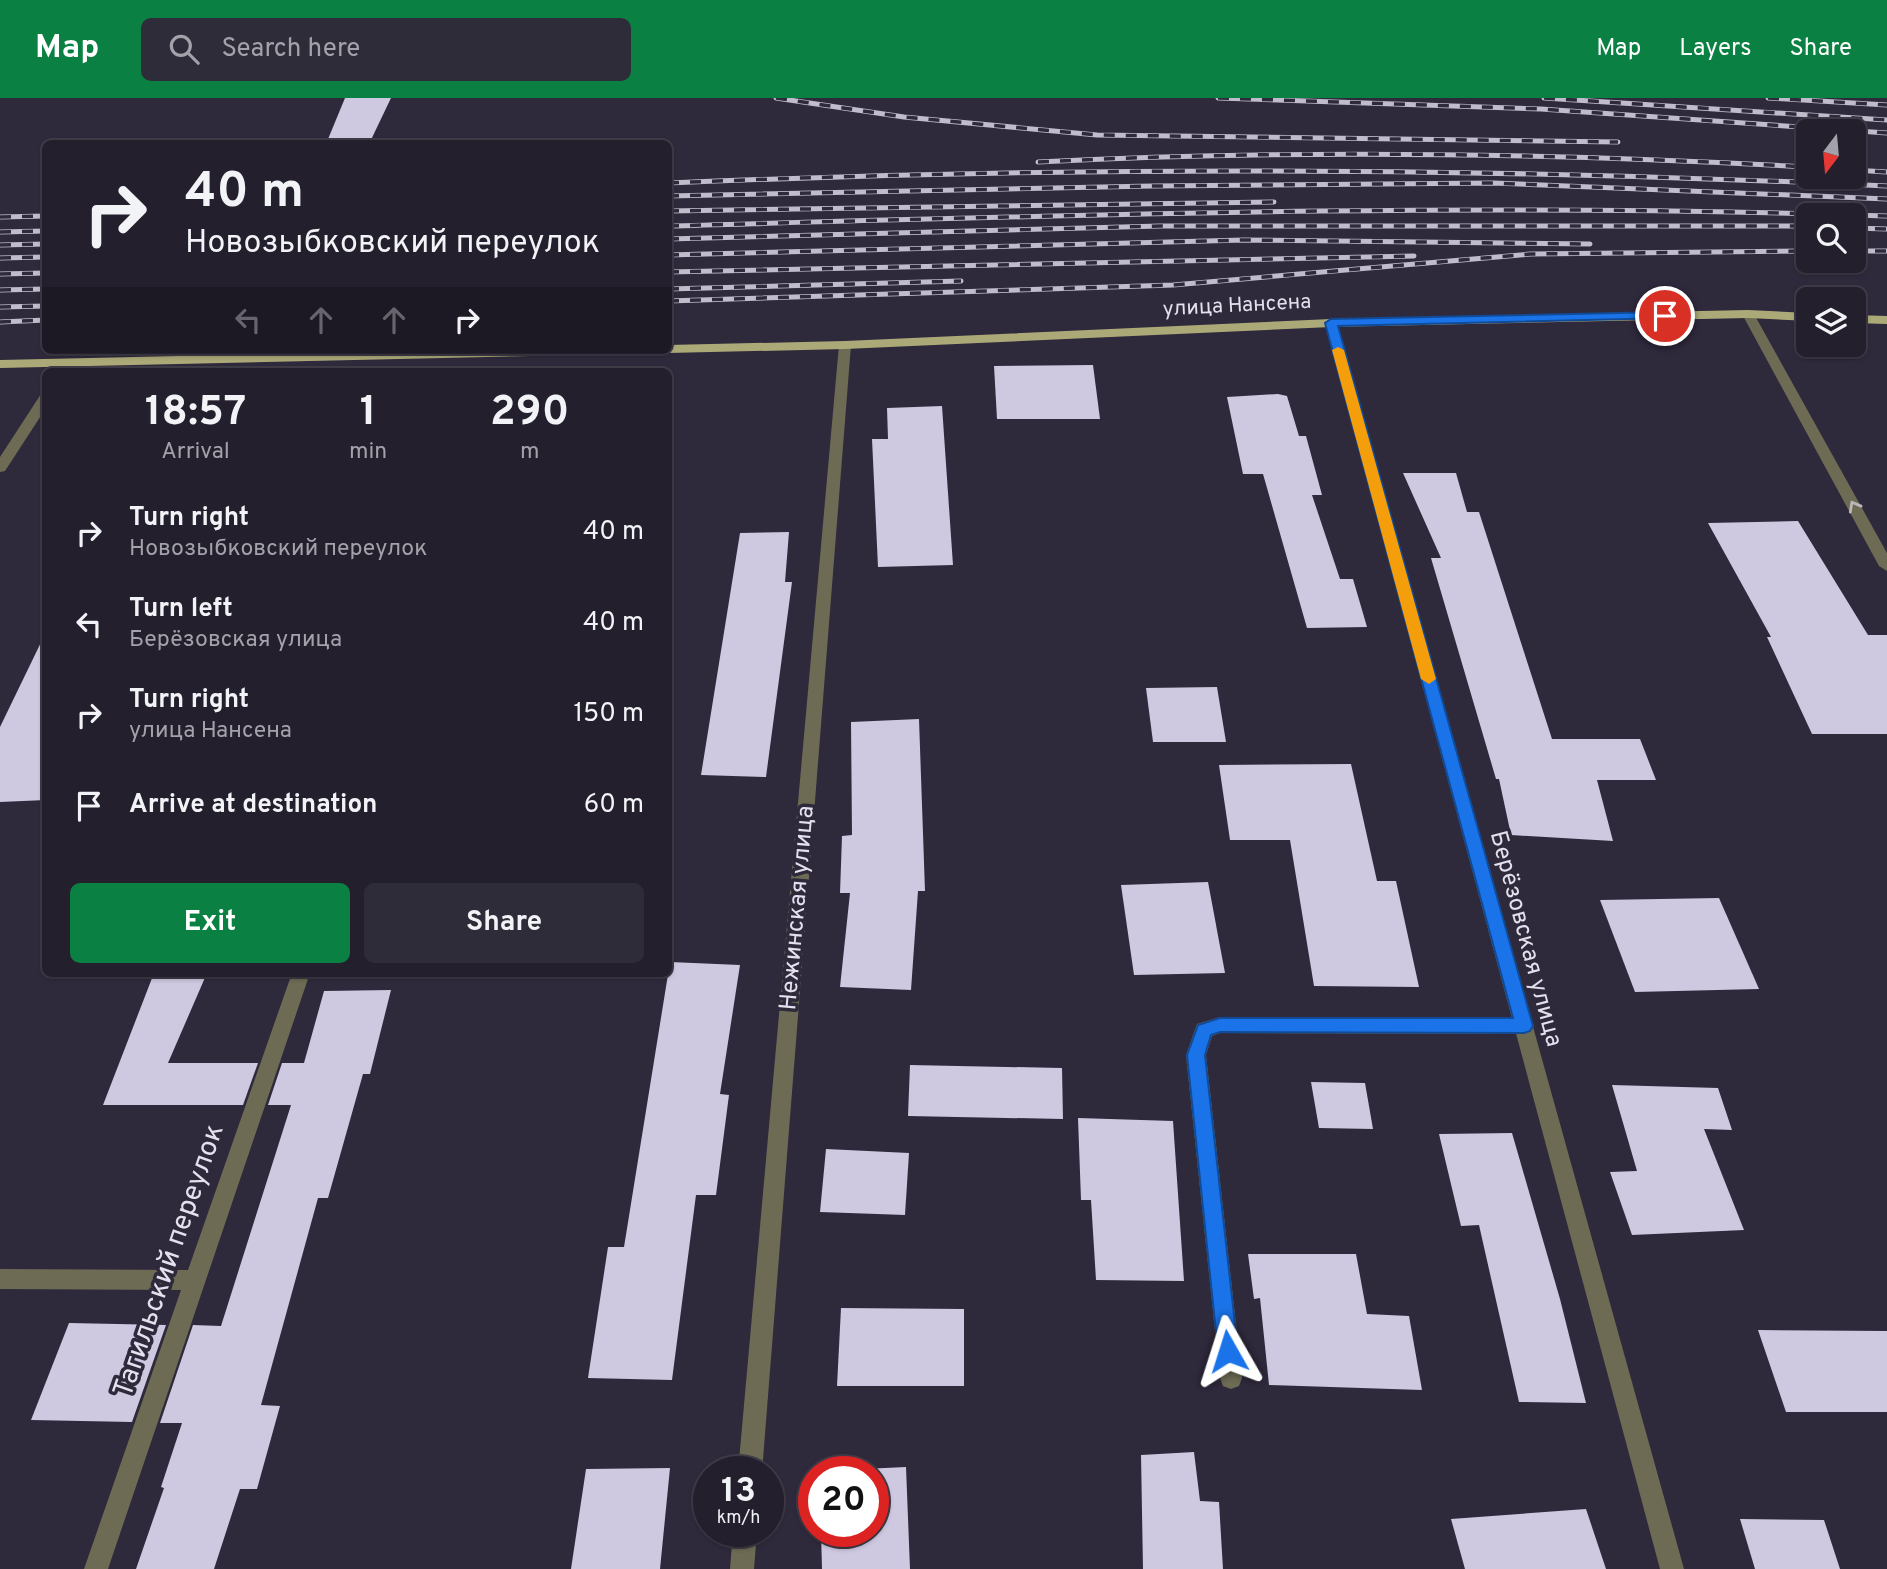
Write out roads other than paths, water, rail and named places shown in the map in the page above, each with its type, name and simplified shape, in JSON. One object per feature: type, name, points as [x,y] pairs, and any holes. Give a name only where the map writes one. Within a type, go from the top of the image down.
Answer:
[{"type":"main road","name":"улица Нансена","points":[[672,349],[845,345],[1331,323],[1748,314],[1796,316]]},
{"type":"main road","points":[[1866,319],[1887,320]]},
{"type":"main road","points":[[0,364],[64,366],[482,354]]},
{"type":"street","points":[[1748,314],[1887,566]]},
{"type":"street","name":"Берёзовская улица","points":[[1331,323],[1672,1569]]},
{"type":"street","name":"Нежинская улица","points":[[751,1456],[845,345]]},
{"type":"street","points":[[0,468],[42,403]]},
{"type":"street","name":"Тагильский переулок","points":[[96,1569],[299,977]]},
{"type":"street","points":[[1231,1378],[1196,1055],[1204,1030],[1220,1025],[1524,1026]]},
{"type":"street","points":[[0,1279],[195,1280]]},
{"type":"street","points":[[742,1569],[744,1547]]},
{"type":"railway","points":[[776,98],[904,117],[1097,135],[1618,142]]},
{"type":"railway","points":[[1218,98],[1541,109],[1887,133]]},
{"type":"railway","points":[[1544,98],[1887,120]]},
{"type":"railway","points":[[1768,98],[1887,105]]},
{"type":"railway","points":[[1038,162],[1230,155],[1423,154],[1616,158],[1796,166]]},
{"type":"railway","points":[[672,183],[1125,171],[1278,171],[1582,175],[1887,186]]},
{"type":"railway","points":[[1866,171],[1887,172]]},
{"type":"railway","points":[[672,196],[1152,186],[1493,183],[1887,199]]},
{"type":"railway","points":[[672,211],[1274,202]]},
{"type":"railway","points":[[672,226],[1125,214],[1430,210],[1887,216]]},
{"type":"railway","points":[[0,217],[42,216]]},
{"type":"railway","points":[[672,239],[1160,226],[1796,226]]},
{"type":"railway","points":[[1866,228],[1887,229]]},
{"type":"railway","points":[[0,232],[42,231]]},
{"type":"railway","points":[[672,255],[1244,240],[1590,244]]},
{"type":"railway","points":[[0,245],[42,244]]},
{"type":"railway","points":[[672,301],[1173,285],[1531,254],[1796,251]]},
{"type":"railway","points":[[1866,251],[1887,251]]},
{"type":"railway","points":[[672,272],[1414,256]]},
{"type":"railway","points":[[0,258],[42,257]]},
{"type":"railway","points":[[0,274],[42,273]]},
{"type":"railway","points":[[672,289],[961,281]]},
{"type":"railway","points":[[0,290],[42,289]]},
{"type":"railway","points":[[0,307],[42,306]]},
{"type":"railway","points":[[0,322],[42,320]]}]
